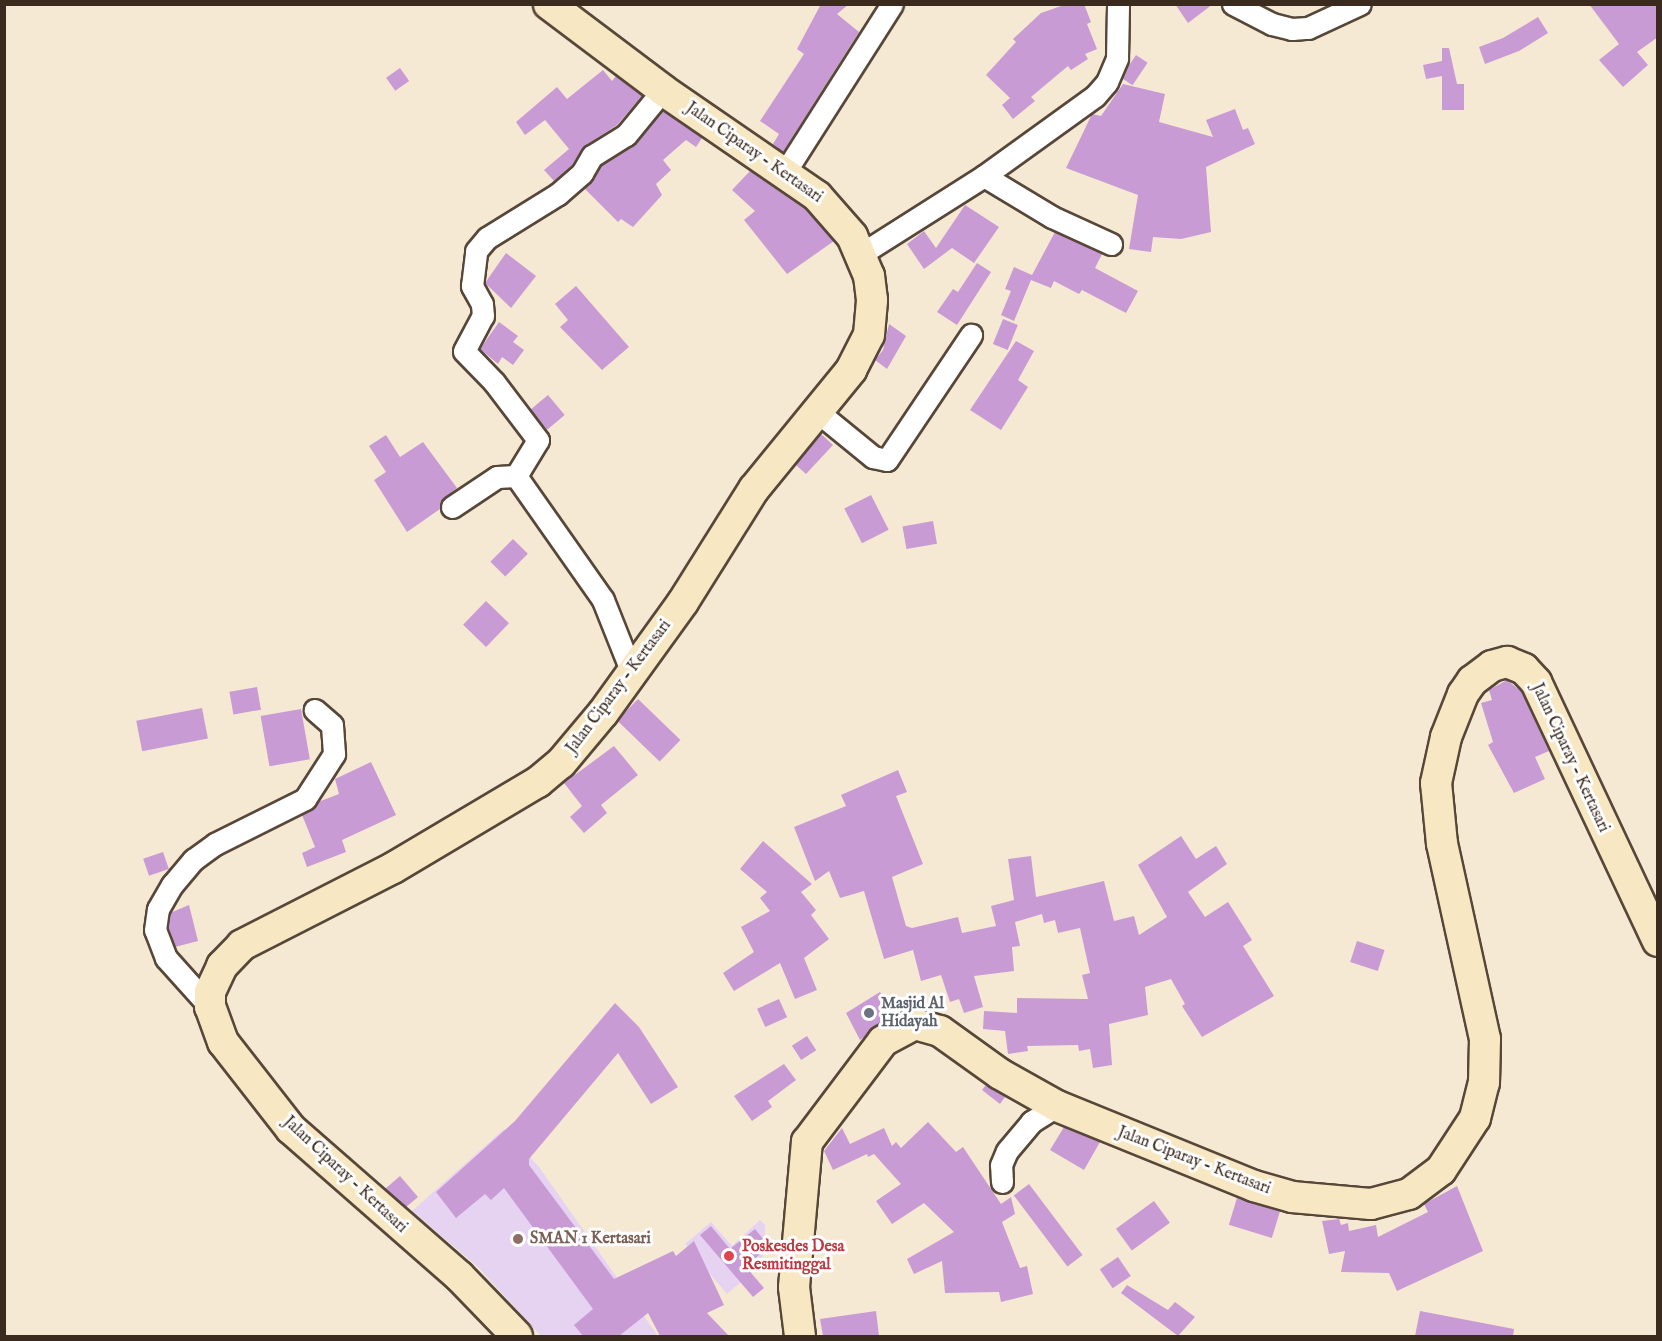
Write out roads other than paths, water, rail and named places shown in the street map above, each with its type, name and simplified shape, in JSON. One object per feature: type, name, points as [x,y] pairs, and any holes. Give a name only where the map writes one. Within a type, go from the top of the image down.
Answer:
[{"type":"main road","name":"Jalan Ciparay - Kertasari","points":[[517,1336],[459,1276],[291,1129],[230,1054],[210,1007],[210,992],[231,953],[393,868],[538,782],[578,744],[683,602],[754,489],[783,449],[819,413],[851,370],[869,335],[872,300],[861,254],[833,211],[785,172],[663,90],[549,4]]},
{"type":"main road","name":"Jalan Ciparay - Kertasari","points":[[800,1336],[794,1287],[807,1143],[883,1041],[915,1024],[940,1031],[1000,1074],[1057,1106],[1254,1186],[1292,1197],[1371,1204],[1409,1194],[1441,1170],[1475,1118],[1484,1083],[1485,1039],[1442,844],[1436,783],[1446,737],[1463,694],[1472,681],[1499,664],[1506,662],[1524,669],[1536,682],[1658,941]]},
{"type":"street","points":[[785,172],[892,4]]},
{"type":"street","points":[[861,254],[984,176],[1095,96],[1107,82],[1117,58],[1118,4]]},
{"type":"street","points":[[1233,4],[1272,24],[1292,29],[1308,28],[1360,4]]},
{"type":"street","points":[[516,476],[538,440],[494,382],[464,351],[483,316],[472,286],[476,251],[487,238],[525,217],[566,188],[582,173],[592,156],[626,135],[663,90]]},
{"type":"street","points":[[984,176],[1044,213],[1111,244]]},
{"type":"street","points":[[819,413],[873,457],[887,460],[971,335]]},
{"type":"street","points":[[452,507],[497,477],[516,476]]},
{"type":"street","points":[[516,476],[603,600],[632,673]]},
{"type":"street","points":[[210,1007],[166,958],[155,930],[158,909],[172,885],[201,855],[304,799],[334,754],[332,725],[315,710]]},
{"type":"street","points":[[1002,1182],[1001,1165],[1007,1151],[1031,1122],[1057,1106]]},
{"type":"place","name":"Masjid Al Hidayah","points":[[869,1013]]},
{"type":"place","name":"SMAN 1 Kertasari","points":[[518,1239]]},
{"type":"place","name":"Poskesdes Desa Resmitinggal","points":[[729,1256]]}]
